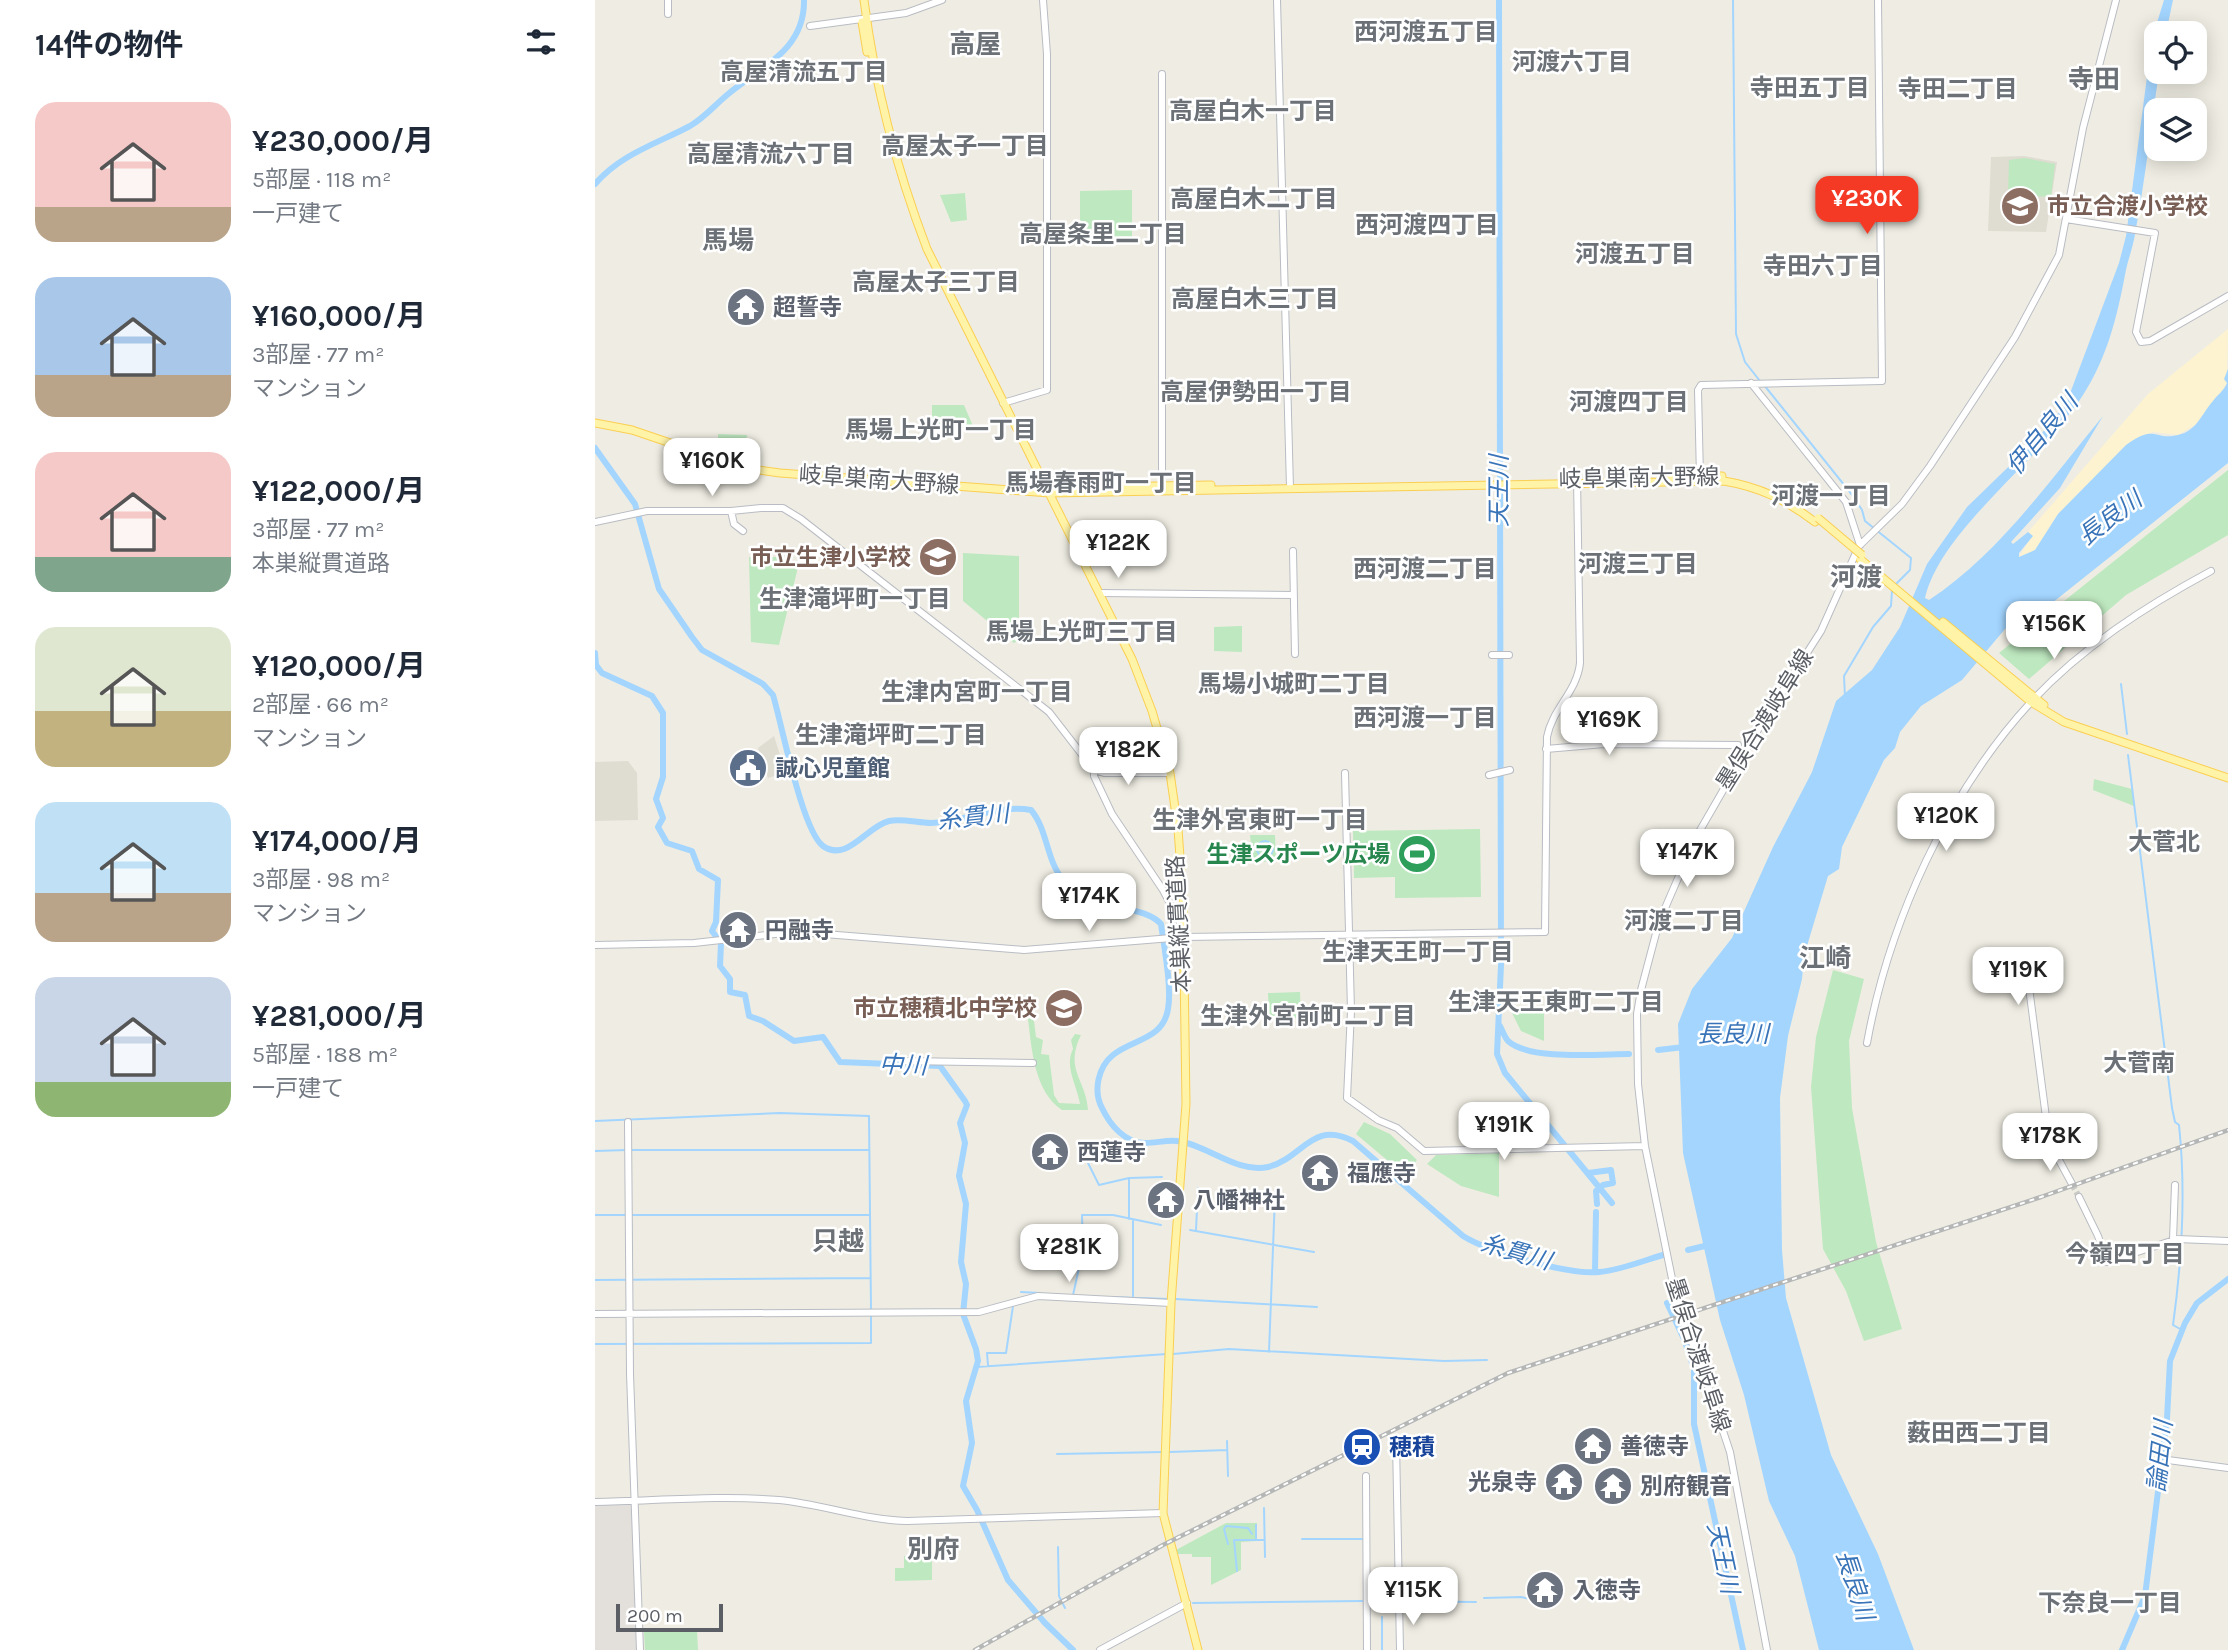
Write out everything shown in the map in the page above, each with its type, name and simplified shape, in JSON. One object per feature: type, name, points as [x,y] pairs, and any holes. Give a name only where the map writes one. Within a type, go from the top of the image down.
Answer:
[{"type":"main road","name":"本巣縦貫道路","points":[[861,0],[884,131],[921,245],[1099,593],[1143,685],[1168,773],[1178,829],[1184,1115],[1170,1303]]},
{"type":"main road","name":"本巣縦貫道路","points":[[864,19],[880,101],[906,193],[931,259],[1129,661],[1149,712],[1168,773],[1182,937]]},
{"type":"main road","name":"岐阜巣南大野線","points":[[595,423],[648,435],[744,468],[780,473],[1047,491],[1724,476],[1759,484],[1787,496],[2031,698],[2064,722],[2228,776]]},
{"type":"main road","points":[[1170,1303],[1161,1513],[1196,1650]]},
{"type":"street","points":[[668,0],[668,14]]},
{"type":"street","points":[[810,26],[918,10],[942,0]]},
{"type":"street","points":[[1003,403],[1047,390],[1047,72],[1043,0]]},
{"type":"street","points":[[1277,0],[1290,486]]},
{"type":"street","points":[[1700,477],[1699,387],[1709,383],[1754,385],[1882,381],[1878,0]]},
{"type":"street","name":"墨俣合渡岐阜線","points":[[1767,1650],[1730,1452],[1698,1356],[1679,1313],[1645,1146],[1637,1084],[1637,1014],[1649,953],[1684,862],[1705,819],[1821,631],[1860,545],[1902,504],[2015,338],[2059,256],[2083,128],[2116,0]]},
{"type":"street","points":[[1162,74],[1163,489]]},
{"type":"street","points":[[2068,219],[2155,233],[2154,248],[2144,278],[2136,332],[2141,342],[2150,341],[2228,296]]},
{"type":"street","points":[[1754,385],[1846,502],[1860,545]]},
{"type":"street","points":[[595,946],[719,941],[784,933],[812,933],[1024,950],[1182,937],[1545,932],[1546,749],[1552,718],[1575,685],[1580,663],[1577,480]]},
{"type":"street","points":[[595,522],[644,512],[783,508],[910,601],[1049,712],[1094,770],[1104,773],[1168,773]]},
{"type":"street","points":[[731,511],[734,524],[743,531]]},
{"type":"street","points":[[1293,551],[1295,654]]},
{"type":"street","points":[[1867,1043],[1888,954],[1915,883],[1977,774],[2031,698],[2136,615],[2211,571]]},
{"type":"street","points":[[1099,593],[1293,595]]},
{"type":"street","points":[[1492,655],[1509,655]]},
{"type":"street","points":[[1546,749],[1604,744],[1738,745]]},
{"type":"street","points":[[1094,770],[1094,776],[1112,814],[1156,878],[1180,922]]},
{"type":"street","points":[[1489,775],[1510,770]]},
{"type":"street","points":[[1345,773],[1351,1024],[1347,1098],[1378,1120],[1397,1128],[1424,1152],[1645,1146]]},
{"type":"street","points":[[2025,957],[2047,1125],[2053,1149],[2072,1184]]},
{"type":"street","points":[[905,1061],[1034,1063]]},
{"type":"street","points":[[628,1122],[634,1501],[640,1650]]},
{"type":"street","points":[[2173,1240],[2175,1185]]},
{"type":"street","points":[[2079,1197],[2107,1262],[2173,1240],[2190,1238],[2228,1241]]},
{"type":"street","points":[[595,1314],[979,1312],[1038,1296],[1170,1303]]},
{"type":"street","points":[[1396,1442],[1399,1650]]},
{"type":"street","points":[[2168,1460],[2228,1468]]},
{"type":"street","points":[[1366,1476],[1367,1650]]},
{"type":"street","points":[[595,1502],[765,1500],[803,1504],[889,1520],[1161,1513]]},
{"type":"street","points":[[1100,1650],[1185,1604]]},
{"type":"shaded area","name":"市立合渡小学校","points":[[2024,156],[2057,162],[2046,232],[1988,231],[1991,157]]},
{"type":"shaded area","points":[[774,736],[780,755],[781,774],[768,778],[758,748]]},
{"type":"shaded area","points":[[628,761],[637,773],[638,820],[595,821],[595,762]]},
{"type":"shaded area","points":[[632,1503],[637,1650],[595,1650],[595,1505]]},
{"type":"green space","points":[[2025,158],[2055,164],[2051,197],[2008,194],[2009,160]]},
{"type":"green space","points":[[1132,190],[1132,244],[1080,244],[1080,191]]},
{"type":"green space","points":[[965,193],[967,220],[951,222],[940,195]]},
{"type":"green space","points":[[932,405],[964,405],[973,426],[932,426]]},
{"type":"green space","points":[[718,434],[747,435],[744,460],[736,461],[718,455]]},
{"type":"green space","points":[[2228,470],[2228,535],[2126,595],[2029,679],[1999,653]]},
{"type":"green space","points":[[963,553],[1019,556],[1019,640],[1014,643],[963,601]]},
{"type":"green space","points":[[749,557],[776,557],[799,563],[779,645],[751,642]]},
{"type":"green space","points":[[1242,626],[1242,652],[1214,651],[1214,627]]},
{"type":"green space","points":[[2094,779],[2132,789],[2134,806],[2093,790]]},
{"type":"green space","name":"生津スポーツ広場","points":[[1480,829],[1481,897],[1395,898],[1395,877],[1354,878],[1353,831]]},
{"type":"green space","points":[[1250,835],[1275,835],[1276,861],[1253,862]]},
{"type":"green space","points":[[1833,970],[1864,979],[1849,1041],[1852,1108],[1876,1242],[1902,1329],[1864,1341],[1846,1291],[1823,1249],[1811,1087],[1816,1037]]},
{"type":"green space","points":[[1300,992],[1301,1018],[1269,1018],[1268,993]]},
{"type":"green space","points":[[1511,1011],[1544,1011],[1544,1041],[1521,1031]]},
{"type":"green space","points":[[1030,1018],[1034,1021],[1036,1037],[1043,1040],[1041,1054],[1049,1055],[1054,1095],[1059,1103],[1080,1104],[1070,1063],[1073,1049],[1071,1040],[1075,1034],[1081,1035],[1076,1047],[1075,1066],[1088,1110],[1062,1110],[1045,1092],[1033,1056]]},
{"type":"green space","points":[[1364,1122],[1390,1134],[1417,1160],[1406,1176],[1356,1134]]},
{"type":"green space","points":[[1499,1153],[1499,1197],[1461,1186],[1427,1164],[1436,1155]]},
{"type":"green space","points":[[1226,1523],[1257,1523],[1257,1541],[1241,1542],[1241,1570],[1211,1585],[1211,1557],[1177,1554],[1176,1550]]},
{"type":"green space","points":[[932,1555],[932,1580],[895,1581],[895,1568],[904,1568],[904,1556]]},
{"type":"green space","points":[[697,1630],[698,1650],[645,1650],[644,1632]]},
{"type":"sand","points":[[2228,329],[2227,383],[2200,422],[2178,435],[2153,432],[2126,445],[2059,514],[2035,550],[2019,557],[2032,536],[2028,532],[2148,394]]},
{"type":"water","name":"長良川","points":[[2164,0],[2173,0],[2169,21],[2158,21]]},
{"type":"water","name":"長良川","points":[[2146,84],[2157,84],[2155,98],[2144,98]]},
{"type":"water","name":"長良川","points":[[2144,100],[2144,161],[2146,161],[2139,214],[2110,337],[2099,367],[2065,419],[1971,520],[1951,546],[1935,572],[1925,598],[1929,600],[1954,582],[2001,539],[2103,416],[2060,488],[2011,542],[2013,544],[2028,532],[2033,536],[2019,553],[2019,557],[2035,550],[2058,514],[2126,445],[2143,435],[2178,435],[2195,426],[2226,386],[2224,379],[2228,369],[2228,463],[2052,603],[2005,629],[1962,680],[1921,706],[1900,732],[1895,748],[1884,760],[1842,847],[1839,869],[1828,876],[1804,956],[1802,979],[1788,1036],[1780,1098],[1782,1250],[1786,1298],[1831,1455],[1878,1554],[1914,1650],[1819,1650],[1795,1556],[1769,1501],[1744,1395],[1720,1320],[1683,1153],[1678,1024],[1692,989],[1732,938],[1773,847],[1812,772],[1836,701],[1872,670],[1900,627],[1927,564],[1967,507],[2036,440],[2066,404],[2119,263],[2126,236]]},
{"type":"waterway","name":"糸貫川","points":[[595,184],[616,165],[639,150],[695,123],[778,56],[797,32],[804,0]]},
{"type":"waterway","name":"天王川","points":[[1499,0],[1501,965],[1497,1054],[1505,1073],[1612,1203]]},
{"type":"waterway","points":[[1733,0],[1736,334],[1745,362],[1760,381]]},
{"type":"waterway","points":[[1764,385],[1853,496],[1865,521],[1911,558],[1910,570],[1895,585]]},
{"type":"waterway","name":"糸貫川","points":[[595,448],[635,504],[659,589],[692,637],[702,650],[763,684],[773,695],[800,799],[815,836],[823,846],[832,850],[849,847],[889,821],[931,823],[1006,809],[1031,810],[1041,827],[1057,872],[1074,890],[1101,902],[1142,913],[1161,924],[1169,990],[1165,1019],[1160,1027],[1146,1038],[1113,1055],[1104,1066],[1099,1080],[1098,1094],[1102,1108],[1109,1121],[1125,1136],[1145,1143],[1188,1143],[1233,1163],[1256,1168],[1280,1162],[1317,1138],[1339,1136],[1353,1141],[1463,1236],[1491,1249],[1549,1266],[1585,1272],[1615,1269],[1663,1255]]},
{"type":"waterway","points":[[1845,697],[1844,676],[1873,627],[1891,606],[1892,590]]},
{"type":"waterway","name":"中川","points":[[595,653],[596,665],[602,673],[652,696],[663,713],[663,777],[656,799],[663,818],[658,827],[667,843],[692,851],[699,869],[718,880],[716,922],[712,931],[721,943],[720,966],[730,979],[730,992],[745,995],[749,1016],[763,1021],[794,1041],[823,1037],[840,1062],[940,1066],[967,1105],[960,1123],[965,1143],[959,1176],[966,1204],[961,1262],[966,1284],[963,1314],[978,1361],[966,1401],[972,1443],[963,1486],[977,1510],[1008,1580],[1045,1623],[1073,1650]]},
{"type":"waterway","points":[[2121,684],[2127,734]]},
{"type":"waterway","points":[[2128,755],[2172,1108],[2175,1122],[2179,1125],[2182,1225],[2173,1325],[2182,1330]]},
{"type":"waterway","points":[[1262,841],[1268,841],[1273,849],[1271,855],[1262,857],[1257,852],[1257,846],[1262,841]]},
{"type":"waterway","name":"天王川","points":[[1500,1026],[1508,1041],[1532,1051],[1566,1055],[1629,1054]]},
{"type":"waterway","name":"天王川","points":[[1658,1050],[1684,1047]]},
{"type":"waterway","points":[[595,1121],[780,1113],[869,1116],[871,1310]]},
{"type":"waterway","points":[[595,1151],[627,1150]]},
{"type":"waterway","points":[[632,1150],[868,1150]]},
{"type":"waterway","points":[[1084,1155],[1099,1185],[1129,1178],[1162,1177]]},
{"type":"waterway","name":"天王川","points":[[1588,1173],[1611,1170],[1613,1183],[1603,1185],[1596,1191],[1597,1204]]},
{"type":"waterway","points":[[1129,1179],[1129,1219]]},
{"type":"waterway","points":[[1196,1230],[1198,1188]]},
{"type":"waterway","points":[[1269,1352],[1275,1196]]},
{"type":"waterway","points":[[1595,1272],[1596,1212]]},
{"type":"waterway","points":[[595,1215],[625,1215]]},
{"type":"waterway","points":[[631,1215],[870,1215]]},
{"type":"waterway","points":[[1073,1295],[1083,1250],[1082,1215],[1113,1215],[1161,1225]]},
{"type":"waterway","points":[[1133,1221],[1133,1296]]},
{"type":"waterway","points":[[1190,1230],[1314,1252]]},
{"type":"waterway","name":"糸貫川","points":[[1688,1250],[1713,1244]]},
{"type":"waterway","points":[[595,1280],[870,1278]]},
{"type":"waterway","name":"論田川","points":[[2122,1650],[2145,1596],[2167,1419],[2170,1361],[2185,1323],[2197,1303],[2228,1279]]},
{"type":"waterway","points":[[1021,1292],[1040,1293]]},
{"type":"waterway","points":[[1108,1297],[1169,1299]]},
{"type":"waterway","points":[[1175,1299],[1317,1307]]},
{"type":"waterway","name":"天王川","points":[[1667,1303],[1694,1368],[1694,1424],[1743,1650]]},
{"type":"waterway","points":[[988,1365],[987,1353],[1006,1353],[1013,1306]]},
{"type":"waterway","points":[[595,1344],[871,1343],[871,1315]]},
{"type":"waterway","points":[[1173,1354],[1229,1349],[1444,1361],[1487,1360]]},
{"type":"waterway","points":[[976,1367],[1167,1354]]},
{"type":"waterway","points":[[1227,1441],[1228,1476]]},
{"type":"waterway","points":[[1170,1452],[1227,1450]]},
{"type":"waterway","points":[[1057,1454],[1164,1452]]},
{"type":"waterway","points":[[1264,1508],[1265,1557]]},
{"type":"waterway","points":[[1256,1525],[1256,1538]]},
{"type":"waterway","points":[[1228,1544],[1224,1529],[1226,1526],[1248,1528],[1252,1534]]},
{"type":"waterway","points":[[1302,1539],[1362,1539]]},
{"type":"waterway","points":[[1237,1571],[1234,1540],[1264,1540]]},
{"type":"waterway","points":[[1058,1547],[1059,1596],[1065,1608]]},
{"type":"waterway","points":[[1484,1598],[1521,1597],[1539,1601]]},
{"type":"waterway","points":[[1193,1603],[1363,1601]]},
{"type":"waterway","points":[[1369,1601],[1476,1602]]},
{"type":"waterway","points":[[1382,1617],[1382,1650]]},
{"type":"tunnel","points":[[2072,1184],[2079,1197]]},
{"type":"railway","points":[[975,1650],[1163,1545],[1508,1373],[2041,1197],[2228,1130]]},
{"type":"place","name":"市立合渡小学校","points":[[2020,206]]},
{"type":"place","name":"超誓寺","points":[[746,307]]},
{"type":"place","name":"市立生津小学校","points":[[938,557]]},
{"type":"place","name":"誠心児童館","points":[[748,768]]},
{"type":"place","name":"生津スポーツ広場","points":[[1417,854]]},
{"type":"place","name":"円融寺","points":[[738,930]]},
{"type":"place","name":"市立穂積北中学校","points":[[1064,1008]]},
{"type":"place","name":"西蓮寺","points":[[1050,1152]]},
{"type":"place","name":"福應寺","points":[[1320,1173]]},
{"type":"place","name":"八幡神社","points":[[1166,1200]]},
{"type":"place","name":"善徳寺","points":[[1593,1446]]},
{"type":"place","name":"穂積","points":[[1362,1447]]},
{"type":"place","name":"光泉寺","points":[[1564,1482]]},
{"type":"place","name":"別府観音","points":[[1613,1486]]},
{"type":"place","name":"入徳寺","points":[[1545,1590]]},
{"type":"district","name":"西河渡五丁目","points":[[1426,32]]},
{"type":"district","name":"高屋","points":[[975,44]]},
{"type":"district","name":"河渡六丁目","points":[[1572,62]]},
{"type":"district","name":"高屋清流五丁目","points":[[804,72]]},
{"type":"district","name":"寺田","points":[[2094,79]]},
{"type":"district","name":"寺田五丁目","points":[[1810,88]]},
{"type":"district","name":"寺田二丁目","points":[[1958,89]]},
{"type":"district","name":"高屋白木一丁目","points":[[1253,111]]},
{"type":"district","name":"高屋太子一丁目","points":[[965,146]]},
{"type":"district","name":"高屋清流六丁目","points":[[771,154]]},
{"type":"district","name":"高屋白木二丁目","points":[[1254,199]]},
{"type":"district","name":"西河渡四丁目","points":[[1427,225]]},
{"type":"district","name":"高屋条里二丁目","points":[[1103,234]]},
{"type":"district","name":"馬場","points":[[728,240]]},
{"type":"district","name":"河渡五丁目","points":[[1635,254]]},
{"type":"district","name":"寺田六丁目","points":[[1823,266]]},
{"type":"district","name":"高屋太子三丁目","points":[[936,282]]},
{"type":"district","name":"高屋白木三丁目","points":[[1255,299]]},
{"type":"district","name":"高屋伊勢田一丁目","points":[[1256,392]]},
{"type":"district","name":"河渡四丁目","points":[[1629,402]]},
{"type":"district","name":"馬場上光町一丁目","points":[[941,430]]},
{"type":"district","name":"馬場春雨町一丁目","points":[[1101,483]]},
{"type":"district","name":"河渡一丁目","points":[[1831,496]]},
{"type":"district","name":"河渡三丁目","points":[[1638,564]]},
{"type":"district","name":"西河渡二丁目","points":[[1425,569]]},
{"type":"district","name":"河渡","points":[[1856,577]]},
{"type":"district","name":"生津滝坪町一丁目","points":[[855,599]]},
{"type":"district","name":"馬場上光町三丁目","points":[[1082,632]]},
{"type":"district","name":"馬場小城町二丁目","points":[[1294,684]]},
{"type":"district","name":"生津内宮町一丁目","points":[[977,692]]},
{"type":"district","name":"西河渡一丁目","points":[[1425,718]]},
{"type":"district","name":"生津滝坪町二丁目","points":[[891,735]]},
{"type":"district","name":"生津外宮東町一丁目","points":[[1260,820]]},
{"type":"district","name":"大菅北","points":[[2164,842]]},
{"type":"district","name":"河渡二丁目","points":[[1684,921]]},
{"type":"district","name":"生津天王町一丁目","points":[[1418,952]]},
{"type":"district","name":"江崎","points":[[1825,958]]},
{"type":"district","name":"生津天王東町二丁目","points":[[1556,1002]]},
{"type":"district","name":"生津外宮前町二丁目","points":[[1308,1016]]},
{"type":"district","name":"大菅南","points":[[2139,1063]]},
{"type":"district","name":"只越","points":[[838,1241]]},
{"type":"district","name":"今嶺四丁目","points":[[2125,1254]]},
{"type":"district","name":"薮田西二丁目","points":[[1979,1433]]},
{"type":"district","name":"別府","points":[[933,1549]]},
{"type":"district","name":"下奈良一丁目","points":[[2110,1603]]},
{"type":"water label","name":"伊自良川","points":[[2042,434]]}]
